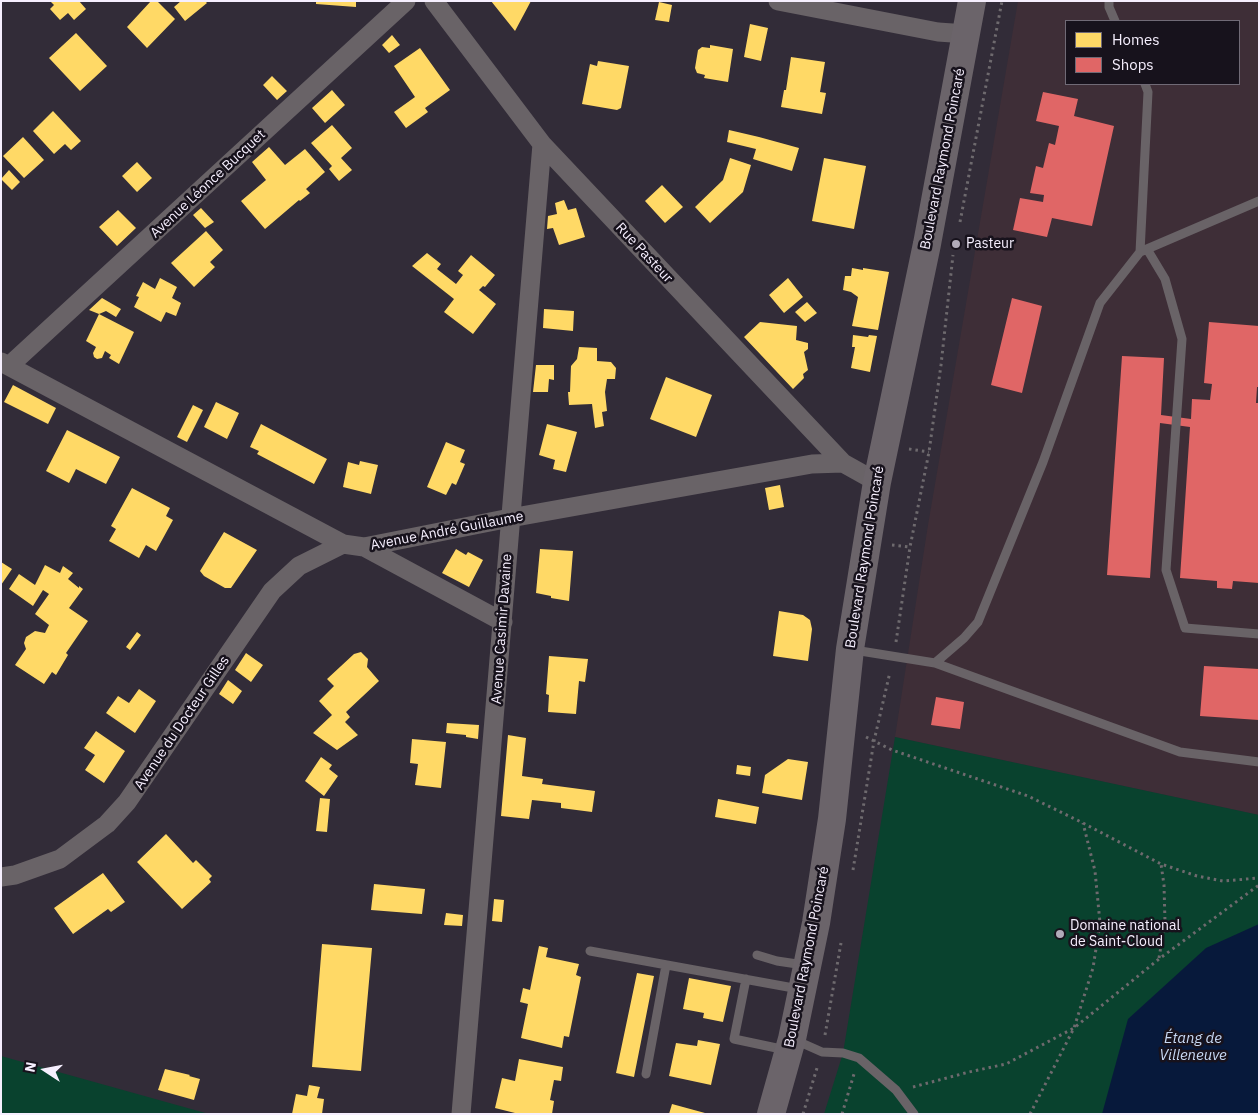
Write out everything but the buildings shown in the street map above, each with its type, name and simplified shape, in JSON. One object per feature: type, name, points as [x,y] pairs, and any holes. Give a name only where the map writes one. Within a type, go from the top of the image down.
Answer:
[{"type":"main road","name":"Boulevard Raymond Poincaré","points":[[771,1114],[791,1045],[816,923],[832,819],[850,649],[877,482],[927,244],[972,1]]},
{"type":"street","name":"Avenue Léonce Bucquet","points":[[5,364],[406,1]]},
{"type":"street","name":"Rue Pasteur","points":[[434,1],[542,144],[843,463],[877,482]]},
{"type":"street","points":[[778,1],[938,32],[967,34]]},
{"type":"street","name":"Avenue Casimir Davaine","points":[[462,1114],[542,144]]},
{"type":"street","name":"Avenue André Guillaume","points":[[5,364],[343,544],[364,547],[510,518],[812,464],[843,463]]},
{"type":"street","name":"Avenue du Docteur Gilles","points":[[1,877],[15,875],[60,859],[107,824],[128,802],[272,591],[299,566],[343,544]]},
{"type":"street","points":[[364,547],[503,622]]},
{"type":"lane","points":[[1109,1],[1109,7],[1115,20]]},
{"type":"lane","points":[[1144,85],[1148,92],[1144,250],[1165,279],[1182,339],[1166,570],[1184,628],[1259,634]]},
{"type":"lane","points":[[935,663],[964,638],[978,622],[1043,462],[1100,303],[1144,250],[1259,201]]},
{"type":"lane","points":[[850,649],[935,663],[1180,752],[1259,762]]},
{"type":"lane","points":[[590,951],[746,980],[804,978]]},
{"type":"lane","points":[[757,955],[777,961],[804,978]]},
{"type":"lane","points":[[646,1074],[666,965]]},
{"type":"lane","points":[[746,980],[734,1039],[791,1045],[822,1052],[842,1053],[859,1058],[896,1090],[914,1114]]},
{"type":"path","name":"Boulevard Raymond Poincaré","points":[[958,230],[1002,1]]},
{"type":"path","name":"Boulevard Raymond Poincaré","points":[[851,877],[874,741],[894,656],[910,547],[929,452],[954,250]]},
{"type":"path","points":[[842,723],[892,750],[1028,796],[1083,822],[1161,864],[1197,876],[1223,881],[1259,878]]},
{"type":"path","points":[[1030,1114],[1074,1028],[1093,968],[1100,923],[1095,871],[1083,822]]},
{"type":"path","points":[[1159,959],[1165,922],[1164,885],[1161,864]]},
{"type":"path","points":[[896,1090],[924,1085],[1006,1064],[1074,1028],[1159,959],[1259,885]]},
{"type":"path","points":[[803,1114],[822,1052],[842,935]]},
{"type":"path","points":[[842,1114],[859,1058]]},
{"type":"shaded area","points":[[1018,1],[1259,1],[1259,815],[895,737],[928,525]]},
{"type":"green space","name":"Domaine national de Saint-Cloud","points":[[895,737],[1259,815],[1259,1114],[824,1114],[843,1053]]},
{"type":"green space","points":[[1,1056],[209,1114],[1,1114]]},
{"type":"water","name":"Étang de Villeneuve","points":[[1259,924],[1259,1114],[1102,1114],[1128,1019],[1206,948]]},
{"type":"place","name":"Pasteur","points":[[956,244]]},
{"type":"place","name":"Domaine national de Saint-Cloud","points":[[1060,934]]}]
